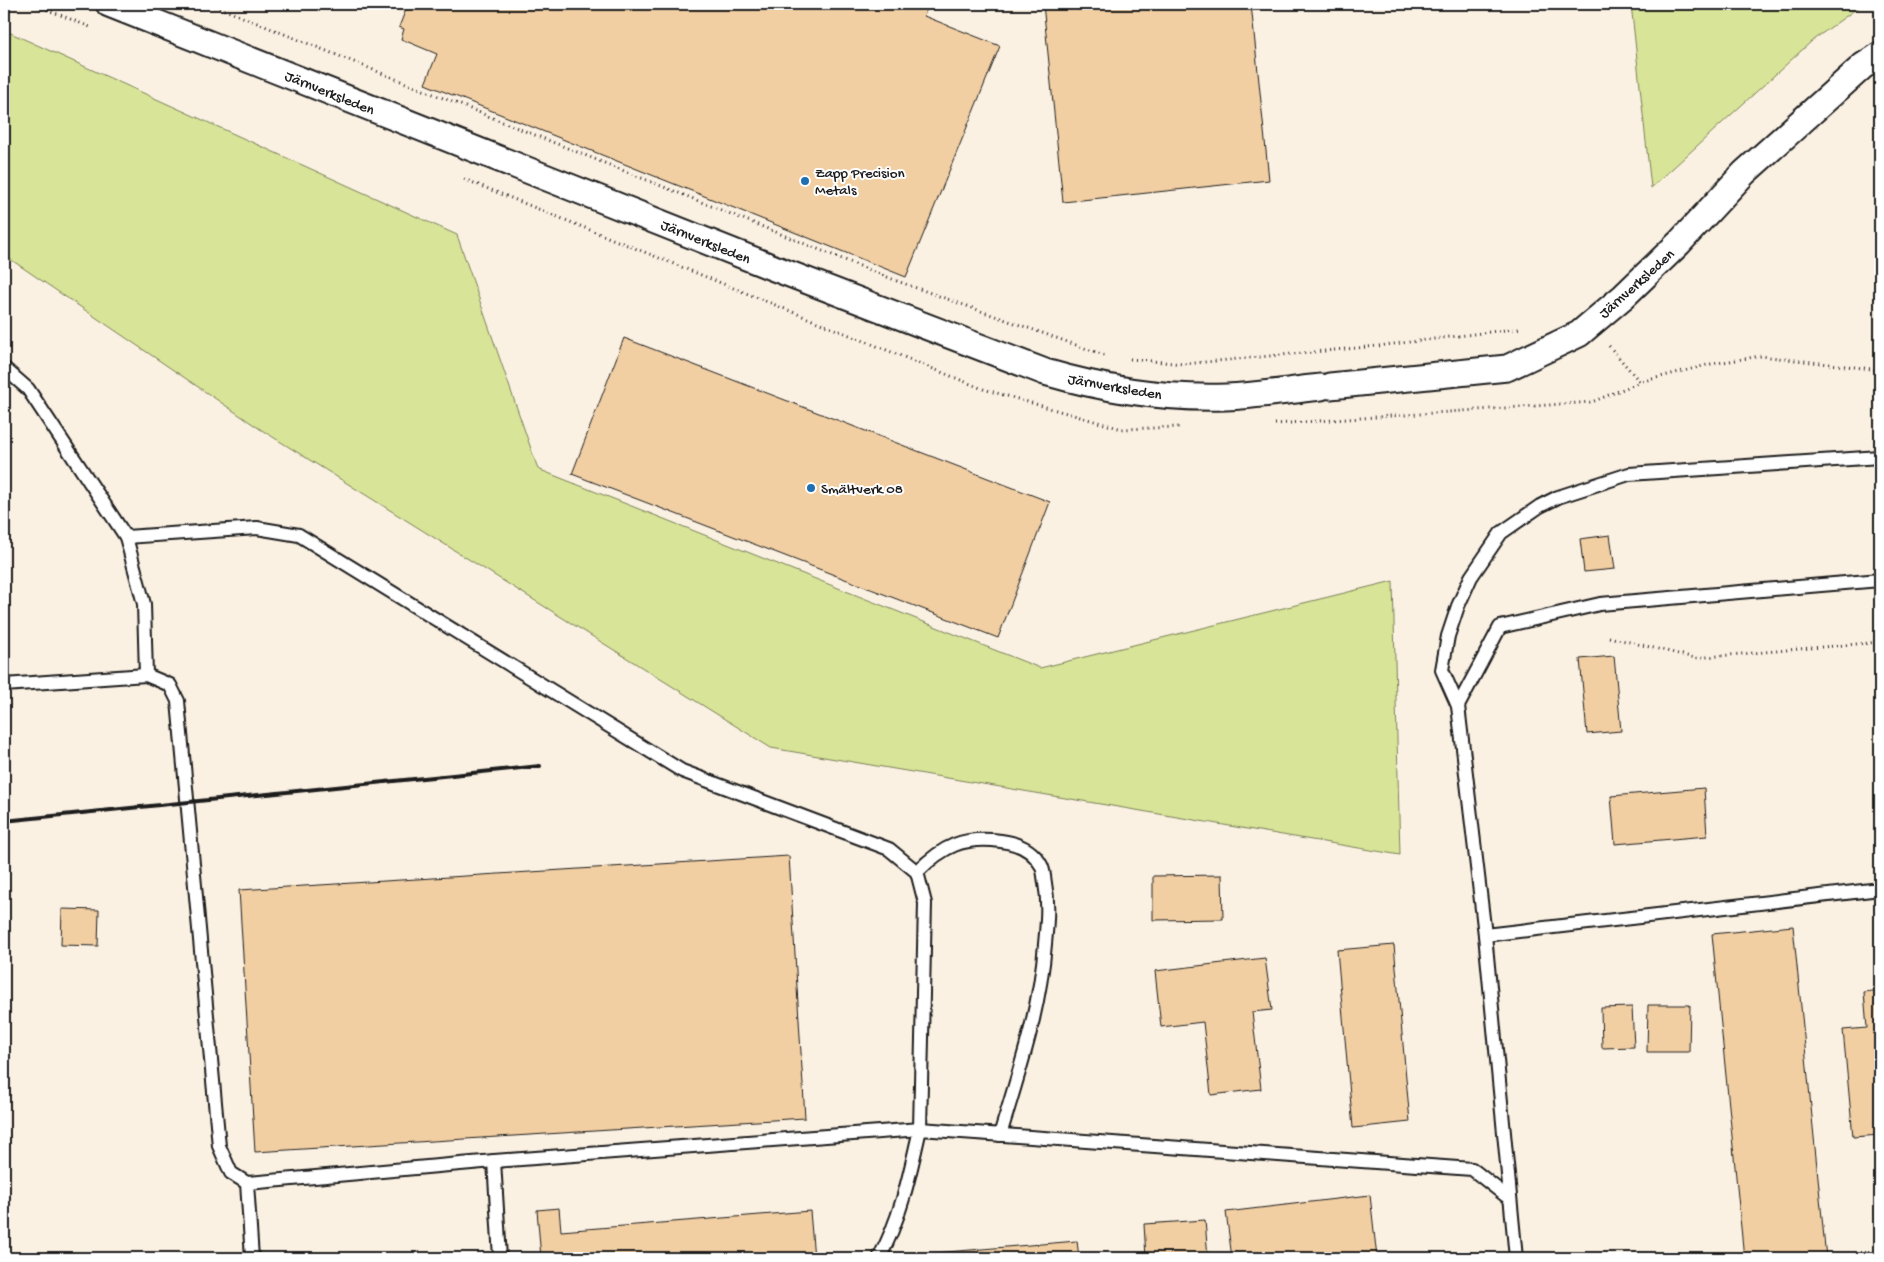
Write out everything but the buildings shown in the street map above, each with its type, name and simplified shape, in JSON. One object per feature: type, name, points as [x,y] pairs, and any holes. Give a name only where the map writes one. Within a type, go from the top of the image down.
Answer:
[{"type":"street","name":"Järnverksleden","points":[[109,4],[774,268],[1045,372],[1088,384],[1173,396],[1226,397],[1507,368],[1579,334],[1624,296],[1679,243],[1744,173],[1864,66],[1880,55]]},
{"type":"lane","points":[[4,368],[28,389],[126,538],[144,604],[146,675]]},
{"type":"lane","points":[[1516,1258],[1485,935],[1458,706],[1442,670],[1448,636],[1458,606],[1476,569],[1501,533],[1540,506],[1558,497],[1629,474],[1880,458]]},
{"type":"lane","points":[[126,538],[256,528],[299,535],[682,771],[889,849],[917,872],[926,903],[920,1129],[910,1175],[890,1237],[879,1258]]},
{"type":"lane","points":[[1458,706],[1500,627],[1600,604],[1880,580]]},
{"type":"lane","points":[[4,685],[146,675],[170,686],[178,701],[219,1146],[231,1173],[246,1183],[494,1161],[920,1129],[1472,1169],[1510,1199]]},
{"type":"lane","points":[[917,872],[934,855],[962,841],[988,839],[1014,843],[1030,852],[1042,866],[1049,903],[1043,973],[1028,1042],[1000,1135]]},
{"type":"lane","points":[[1485,935],[1880,889]]},
{"type":"lane","points":[[494,1161],[500,1258]]},
{"type":"lane","points":[[246,1183],[252,1258]]},
{"type":"path","points":[[210,4],[897,281],[1106,356]]},
{"type":"path","points":[[1125,359],[1184,364],[1378,346],[1525,327]]},
{"type":"path","points":[[1584,329],[1601,338],[1640,382],[1711,364],[1760,356],[1880,370]]},
{"type":"path","points":[[1609,637],[1695,658],[1880,642]]},
{"type":"shaded area","points":[[4,4],[1880,4],[1880,1258],[4,1258]]},
{"type":"green space","points":[[1631,4],[1863,4],[1813,40],[1651,188]]},
{"type":"green space","points":[[4,30],[457,235],[538,469],[1040,668],[1393,581],[1400,855],[771,748],[260,429],[4,255]]},
{"type":"railway","points":[[4,821],[540,766]]},
{"type":"place","name":"Zapp Precision Metals","points":[[805,181]]},
{"type":"place","name":"Smältverk 08","points":[[811,488]]}]
